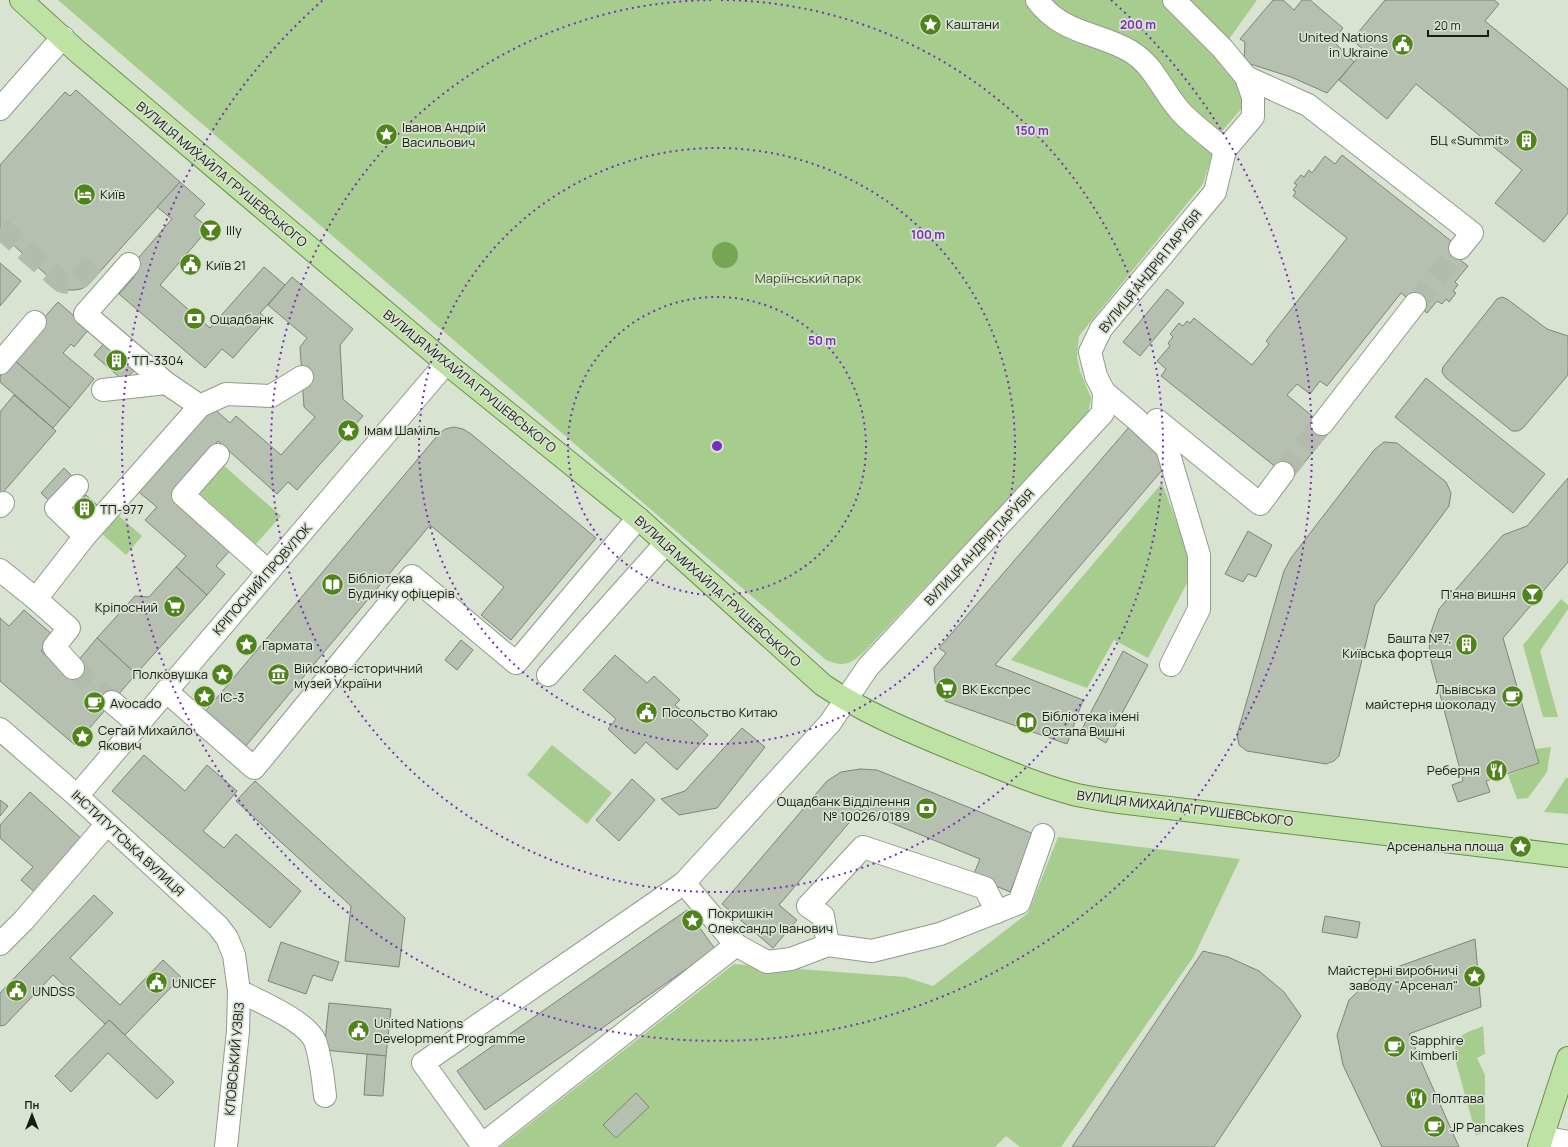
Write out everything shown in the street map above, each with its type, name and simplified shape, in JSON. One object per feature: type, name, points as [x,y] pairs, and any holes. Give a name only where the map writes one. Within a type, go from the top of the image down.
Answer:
[{"type":"main road","name":"ВУЛИЦЯ МИХАЙЛА ГРУШЕВСЬКОГО","points":[[21,0],[78,52],[446,363],[638,518],[823,685],[846,700],[878,717],[930,740],[1035,782],[1077,795],[1119,802],[1568,856]]},
{"type":"main road","points":[[1541,1142],[1568,1058]]},
{"type":"street","points":[[1037,0],[1055,19],[1071,28],[1118,45],[1138,56],[1152,71],[1181,112],[1225,150]]},
{"type":"street","name":"ВУЛИЦЯ АНДРІЯ ПАРУБІЯ","points":[[736,946],[482,1145],[423,1063],[684,883],[830,723],[868,667],[1103,413],[1100,384],[1090,352],[1101,329],[1215,192],[1225,150],[1253,117],[1253,97],[1246,77],[1222,49],[1174,0]]},
{"type":"street","points":[[0,109],[63,37]]},
{"type":"street","points":[[1246,77],[1308,105],[1472,233],[1460,248]]},
{"type":"street","points":[[129,264],[84,314],[166,383],[200,406]]},
{"type":"street","points":[[1322,424],[1415,304]]},
{"type":"street","points":[[0,363],[35,322]]},
{"type":"street","name":"КРІПОСНИЙ ПРОВУЛОК","points":[[77,796],[446,363]]},
{"type":"street","points":[[36,598],[85,536],[200,406],[226,394],[271,396],[302,377]]},
{"type":"street","points":[[1100,384],[1110,382],[1260,504],[1283,473]]},
{"type":"street","points":[[103,390],[166,383]]},
{"type":"street","points":[[1100,384],[1167,448],[1199,555],[1199,610],[1170,665]]},
{"type":"street","points":[[218,455],[183,495],[268,571]]},
{"type":"street","points":[[77,486],[56,508],[85,536]]},
{"type":"street","points":[[166,691],[254,768],[412,576],[516,663],[638,518]]},
{"type":"street","points":[[548,675],[666,544]]},
{"type":"street","points":[[0,570],[36,598],[69,628],[54,647],[73,668]]},
{"type":"street","points":[[112,702],[138,724]]},
{"type":"street","name":"ІНСТИТУТСЬКА ВУЛИЦЯ","points":[[0,730],[77,796],[218,926],[227,938],[234,955],[238,980]]},
{"type":"street","points":[[0,944],[24,920],[107,824]]},
{"type":"street","points":[[684,883],[736,946],[766,962],[791,959],[828,945],[872,951],[940,934],[1019,903],[1043,835]]},
{"type":"street","points":[[828,945],[823,916],[808,906],[863,848],[985,888],[996,912]]},
{"type":"street","points":[[238,980],[306,1029],[314,1040],[319,1054],[325,1096]]},
{"type":"street","name":"КЛОВСЬКИЙ УЗВІЗ","points":[[226,1147],[237,1038],[238,980]]},
{"type":"street","points":[[1541,1142],[1568,1142]]},
{"type":"green space","name":"Маріїнський парк","points":[[58,0],[1257,0],[1217,56],[1242,88],[1243,107],[1218,136],[1203,184],[1079,336],[1077,357],[1080,371],[1091,398],[1088,414],[863,653],[846,664],[837,664],[826,660]]},
{"type":"green space","points":[[222,464],[281,516],[256,544],[197,491]]},
{"type":"green space","points":[[1162,483],[1190,557],[1187,583],[1148,658],[1114,640],[1087,688],[1011,660]]},
{"type":"green space","points":[[118,515],[142,536],[126,555],[102,534]]},
{"type":"green space","points":[[1561,599],[1568,605],[1568,609],[1540,651],[1558,717],[1543,717],[1523,645]]},
{"type":"green space","points":[[552,745],[612,793],[587,824],[527,775]]},
{"type":"green space","points":[[1551,747],[1547,772],[1528,798],[1517,799],[1508,775],[1539,763],[1535,749]]},
{"type":"green space","points":[[1566,778],[1568,778],[1568,814],[1544,812]]},
{"type":"green space","points":[[1058,837],[1240,859],[1194,956],[1061,1147],[1020,1147],[1006,1136],[995,1147],[500,1147],[734,964],[905,977],[933,986],[1028,913]]},
{"type":"green space","points":[[1483,1026],[1485,1054],[1477,1058],[1485,1075],[1485,1133],[1476,1135],[1454,1055],[1457,1042],[1462,1035]]},
{"type":"shaded area","points":[[725,242],[734,246],[738,255],[734,264],[725,268],[716,264],[712,255],[716,246]]},
{"type":"building","points":[[1273,0],[1283,0],[1294,10],[1302,0],[1310,0],[1343,28],[1333,41],[1354,62],[1327,93],[1291,77],[1244,62],[1245,42],[1240,39]]},
{"type":"building","name":"БЦ «Summit»","points":[[1385,0],[1494,0],[1499,4],[1485,21],[1568,89],[1568,213],[1544,242],[1495,203],[1522,170],[1416,84],[1387,119],[1339,80],[1364,50],[1352,40]]},
{"type":"building","name":"Київ","points":[[76,90],[180,182],[88,285],[81,289],[65,290],[0,233],[0,165],[65,92],[70,96]]},
{"type":"building","points":[[1342,155],[1460,248],[1459,259],[1468,266],[1455,282],[1458,285],[1453,291],[1456,293],[1449,302],[1446,299],[1442,304],[1437,301],[1427,313],[1401,293],[1327,386],[1320,381],[1310,394],[1297,384],[1287,395],[1330,431],[1291,479],[1161,376],[1166,369],[1157,361],[1170,346],[1168,343],[1173,337],[1170,334],[1179,323],[1183,326],[1187,321],[1190,323],[1194,318],[1252,365],[1269,344],[1266,341],[1347,238],[1293,196],[1296,192],[1293,190],[1297,185],[1294,183],[1301,175],[1304,177],[1309,170],[1312,173],[1325,156],[1335,164]]},
{"type":"building","points":[[180,182],[205,204],[194,216],[209,228],[160,285],[210,328],[264,267],[285,285],[260,313],[267,319],[233,358],[222,349],[205,368],[119,294],[134,277],[127,271],[172,219],[157,207]]},
{"type":"building","points":[[0,263],[21,281],[0,306]]},
{"type":"building","points":[[292,277],[353,329],[340,345],[343,399],[363,416],[297,490],[288,482],[277,494],[218,441],[172,491],[234,546],[216,566],[225,574],[207,595],[176,567],[186,556],[145,520],[157,507],[135,489],[210,405],[230,423],[236,416],[281,455],[315,417],[304,407],[300,347],[307,338],[268,305]]},
{"type":"building","points":[[1167,289],[1184,303],[1140,356],[1123,342]]},
{"type":"building","points":[[1502,297],[1507,299],[1547,329],[1568,336],[1568,375],[1523,428],[1518,431],[1512,431],[1446,378],[1442,372],[1443,367],[1497,299]]},
{"type":"building","points":[[58,302],[89,329],[74,347],[71,344],[63,353],[94,379],[70,408],[14,360],[46,323],[42,320]]},
{"type":"building","name":"ТП-3304","points":[[108,339],[138,366],[124,381],[94,355]]},
{"type":"building","points":[[14,360],[70,408],[53,428],[0,382],[0,376]]},
{"type":"building","points":[[1426,378],[1545,474],[1513,513],[1395,417]]},
{"type":"building","points":[[14,395],[56,431],[0,496],[0,412]]},
{"type":"building","points":[[1130,426],[1170,461],[995,665],[1083,700],[1067,744],[945,701],[949,694],[935,683],[934,668],[946,653],[939,648]]},
{"type":"building","points":[[454,427],[463,429],[471,434],[596,538],[511,640],[481,615],[504,587],[430,525],[245,747],[204,713],[438,435],[445,429]]},
{"type":"building","points":[[1384,442],[1397,443],[1446,482],[1451,493],[1449,506],[1375,605],[1339,756],[1334,761],[1326,764],[1247,751],[1239,745],[1237,735],[1284,571],[1291,558],[1374,450]]},
{"type":"building","points":[[64,468],[77,481],[54,505],[41,493]]},
{"type":"building","name":"Башта №7, Київська фортеця","points":[[1568,478],[1568,562],[1503,638],[1539,763],[1486,781],[1490,792],[1458,802],[1452,785],[1463,781],[1429,653],[1430,635],[1439,609],[1503,535],[1527,526]]},
{"type":"building","name":"ТП-977","points":[[86,495],[99,507],[84,522],[71,510]]},
{"type":"building","points":[[1248,531],[1272,545],[1256,577],[1248,574],[1243,582],[1225,574]]},
{"type":"building","points":[[176,567],[207,595],[136,674],[97,638],[135,596],[149,597]]},
{"type":"building","points":[[24,610],[54,636],[41,651],[67,674],[97,638],[136,674],[75,745],[0,681],[0,618],[9,626]]},
{"type":"building","points":[[461,640],[473,650],[457,670],[445,660]]},
{"type":"building","points":[[1123,651],[1148,665],[1106,743],[1082,729]]},
{"type":"building","name":"Посольство Китаю","points":[[615,655],[647,683],[654,676],[680,700],[675,705],[708,735],[677,770],[646,742],[635,754],[608,729],[616,719],[583,690]]},
{"type":"building","points":[[742,728],[765,747],[717,808],[679,815],[661,799],[685,791]]},
{"type":"building","points":[[144,755],[185,791],[207,765],[237,791],[203,831],[224,848],[236,834],[301,891],[270,928],[112,791]]},
{"type":"building","points":[[860,769],[877,770],[1034,834],[1010,892],[973,876],[980,859],[860,810],[779,905],[797,920],[773,948],[722,904],[827,781],[841,772]]},
{"type":"building","points":[[632,779],[655,800],[619,841],[596,820]]},
{"type":"building","points":[[255,781],[405,918],[399,967],[345,961],[351,906],[236,801]]},
{"type":"building","points":[[30,792],[84,841],[37,894],[21,880],[33,867],[0,838],[0,825]]},
{"type":"building","points":[[0,800],[8,806],[0,816]]},
{"type":"building","points":[[94,895],[113,913],[70,958],[120,1005],[163,960],[181,977],[125,1035],[109,1020],[105,1024],[53,975],[5,1025],[0,1026],[0,993]]},
{"type":"building","points":[[687,910],[715,949],[485,1110],[457,1071]]},
{"type":"building","points":[[1325,916],[1360,922],[1357,938],[1322,932]]},
{"type":"building","points":[[1475,939],[1481,1007],[1409,1034],[1459,1147],[1382,1147],[1343,1065],[1337,1035],[1349,1000],[1375,975]]},
{"type":"building","points":[[281,942],[339,962],[332,981],[313,975],[306,994],[268,981]]},
{"type":"building","points":[[1203,951],[1228,957],[1259,971],[1284,992],[1301,1016],[1214,1147],[1072,1147]]},
{"type":"building","name":"United Nations Development Programme","points":[[329,1003],[391,1009],[386,1056],[324,1050]]},
{"type":"building","points":[[109,1020],[174,1082],[157,1099],[108,1053],[71,1092],[55,1076]]},
{"type":"building","points":[[367,1054],[386,1056],[383,1096],[364,1095]]},
{"type":"building","points":[[636,1093],[649,1107],[616,1138],[603,1125]]},
{"type":"tunnel","points":[[0,228],[62,282],[72,283],[76,281],[93,264]]},
{"type":"tunnel","points":[[1415,304],[1460,248]]},
{"type":"tunnel","points":[[1283,473],[1322,424]]},
{"type":"tunnel","points":[[73,668],[112,702]]},
{"type":"place","name":"Каштани","points":[[930,24]]},
{"type":"place","name":"United Nations in Ukraine","points":[[1403,44]]},
{"type":"place","name":"Іванов Андрій Васильович","points":[[386,134]]},
{"type":"place","name":"БЦ «Summit»","points":[[1526,140]]},
{"type":"place","name":"Київ","points":[[84,194]]},
{"type":"place","name":"Illy","points":[[210,230]]},
{"type":"place","name":"Київ 21","points":[[190,265]]},
{"type":"place","name":"Ощадбанк","points":[[194,319]]},
{"type":"place","name":"ТП-3304","points":[[116,360]]},
{"type":"place","name":"Імам Шаміль","points":[[349,430]]},
{"type":"place","name":"ТП-977","points":[[85,509]]},
{"type":"place","name":"Бібліотека Будинку офіцерів","points":[[333,585]]},
{"type":"place","name":"П'яна вишня","points":[[1532,594]]},
{"type":"place","name":"Кріпосний","points":[[174,607]]},
{"type":"place","name":"Гармата","points":[[246,645]]},
{"type":"place","name":"Башта №7, Київська фортеця","points":[[1467,645]]},
{"type":"place","name":"Полковушка","points":[[223,674]]},
{"type":"place","name":"Війсково-історичний музей України","points":[[279,675]]},
{"type":"place","name":"ВК Експрес","points":[[947,689]]},
{"type":"place","name":"Львівська майстерня шоколаду","points":[[1512,696]]},
{"type":"place","name":"ІС-3","points":[[204,697]]},
{"type":"place","name":"Avocado","points":[[94,703]]},
{"type":"place","name":"Посольство Китаю","points":[[646,712]]},
{"type":"place","name":"Бібліотека імені Остапа Вишні","points":[[1026,723]]},
{"type":"place","name":"Сегай Михайло Якович","points":[[83,737]]},
{"type":"place","name":"Реберня","points":[[1496,770]]},
{"type":"place","name":"Ощадбанк Відділення № 10026/0189","points":[[926,808]]},
{"type":"place","name":"Арсенальна площа","points":[[1520,846]]},
{"type":"place","name":"Покришкін Олександр Іванович","points":[[693,920]]},
{"type":"place","name":"Майстерні виробничі заводу \"Арсенал\"","points":[[1474,977]]},
{"type":"place","name":"UNICEF","points":[[156,983]]},
{"type":"place","name":"UNDSS","points":[[17,991]]},
{"type":"place","name":"United Nations Development Programme","points":[[358,1030]]},
{"type":"place","name":"Sapphire Kimberli","points":[[1394,1047]]},
{"type":"place","name":"Полтава","points":[[1417,1098]]},
{"type":"place","name":"JP Pancakes","points":[[1434,1127]]}]
